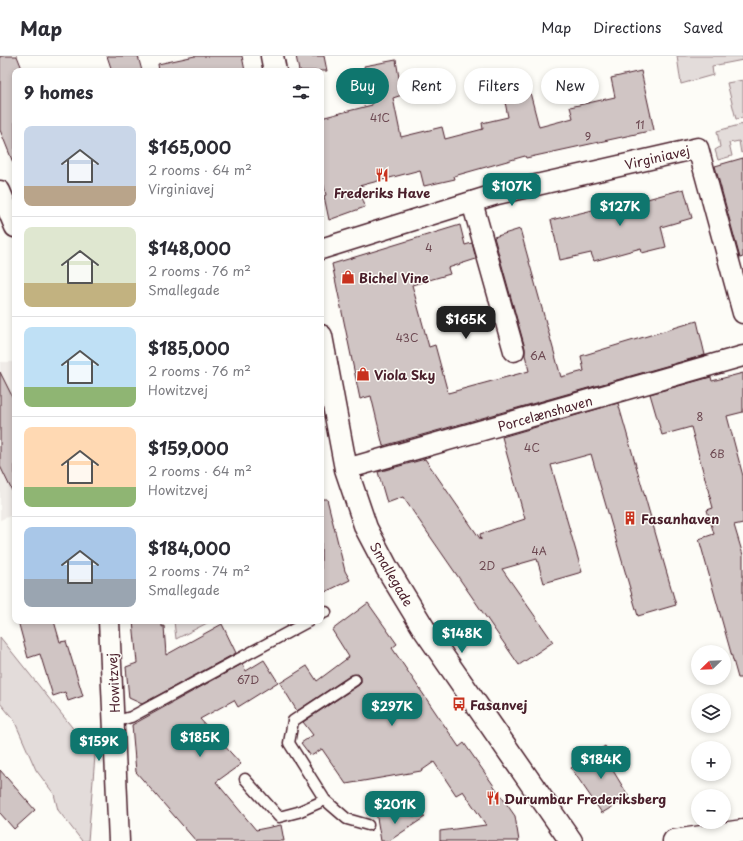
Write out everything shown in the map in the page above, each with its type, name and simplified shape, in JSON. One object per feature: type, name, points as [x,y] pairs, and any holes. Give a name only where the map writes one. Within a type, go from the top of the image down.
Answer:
[{"type":"street","points":[[272,56],[274,68]]},
{"type":"street","name":"Virginiavej","points":[[324,248],[497,194],[698,148],[716,202],[743,313]]},
{"type":"street","points":[[0,191],[12,220]]},
{"type":"street","points":[[472,202],[514,351]]},
{"type":"street","name":"Smallegade","points":[[324,352],[346,469],[362,519],[391,575],[424,628],[572,841]]},
{"type":"street","name":"Porcelænshaven","points":[[346,469],[743,356]]},
{"type":"street","name":"Howitzvej","points":[[109,624],[119,841]]},
{"type":"street","points":[[674,841],[743,831]]},
{"type":"lane","points":[[114,722],[130,717],[303,624]]},
{"type":"lane","points":[[355,680],[293,721],[289,743],[325,800],[347,819],[368,825]]},
{"type":"lane","points":[[245,779],[279,817],[298,812],[325,800]]},
{"type":"shaded area","points":[[677,56],[743,56],[743,60],[712,66],[713,75],[681,84]]},
{"type":"shaded area","points":[[743,80],[743,118],[736,119],[727,83]]},
{"type":"shaded area","points":[[743,124],[743,152],[741,153],[739,141],[729,143],[732,156],[718,160],[715,150],[720,147],[717,131]]},
{"type":"shaded area","points":[[0,362],[12,362],[12,515],[0,520]]},
{"type":"shaded area","points":[[174,624],[205,624],[176,639]]},
{"type":"shaded area","points":[[0,637],[95,756],[88,841],[82,841],[58,810],[54,794],[36,770],[14,720],[0,703]]},
{"type":"building","points":[[0,56],[17,56],[22,68],[12,68],[12,160],[0,130]]},
{"type":"building","points":[[107,56],[138,56],[141,68],[111,68]]},
{"type":"building","points":[[195,56],[242,56],[244,68],[159,68],[158,64]]},
{"type":"building","points":[[296,56],[324,56],[327,71],[324,71],[324,68],[298,68]]},
{"type":"building","points":[[396,60],[397,97],[393,98],[401,137],[442,127],[445,139],[483,129],[482,123],[508,117],[505,104],[533,104],[539,127],[573,118],[570,107],[584,104],[599,104],[599,101],[615,97],[611,78],[641,71],[654,130],[526,158],[525,156],[454,176],[455,179],[424,186],[420,170],[359,186],[365,207],[329,220],[324,196],[326,195],[324,186],[324,117],[372,104],[389,104],[389,68],[364,68],[364,66]]},
{"type":"building","points":[[743,158],[743,257],[740,258],[715,166]]},
{"type":"building","points":[[684,189],[692,218],[661,227],[666,247],[642,253],[641,248],[594,261],[591,253],[560,260],[551,220],[618,204],[618,207]]},
{"type":"building","points":[[460,225],[465,245],[472,243],[476,259],[448,268],[450,274],[412,285],[429,347],[435,345],[448,393],[529,371],[525,348],[494,237],[520,229],[561,377],[584,371],[581,356],[697,321],[705,355],[383,446],[371,396],[360,399],[332,264]]},
{"type":"building","points":[[0,372],[12,396],[12,491],[0,466]]},
{"type":"building","points":[[743,373],[743,412],[727,416],[743,476],[743,523],[734,525],[743,555],[743,678],[738,678],[731,653],[731,645],[729,645],[699,539],[714,534],[707,510],[713,508],[691,427],[662,435],[650,394],[711,377],[712,381]]},
{"type":"building","points":[[618,403],[676,605],[638,616],[591,454],[551,465],[582,572],[544,583],[537,559],[502,569],[553,642],[519,665],[403,497],[387,503],[378,472],[425,459],[481,540],[480,534],[525,519],[502,437]]},
{"type":"building","points":[[324,499],[327,499],[345,571],[350,580],[324,593]]},
{"type":"building","points":[[368,603],[397,644],[392,648],[459,747],[464,743],[515,816],[519,841],[440,841],[440,831],[486,825],[463,791],[456,795],[434,762],[421,771],[346,784],[322,749],[311,756],[301,743],[313,735],[303,722],[359,685],[361,683],[361,677],[358,674],[351,675],[297,711],[280,683],[307,666],[317,681],[349,657],[332,630]]},
{"type":"building","points":[[19,624],[55,624],[60,642],[66,641],[83,696],[68,701],[65,692],[53,696],[40,654],[28,658]]},
{"type":"building","points":[[133,624],[162,624],[162,627],[164,626],[166,655],[222,624],[236,653],[142,704],[129,698],[126,667],[137,663]]},
{"type":"building","points":[[264,660],[278,682],[238,707],[234,700],[200,719],[241,764],[216,782],[256,830],[281,825],[284,841],[196,841],[136,772],[132,725],[242,664],[246,671]]},
{"type":"building","points":[[605,746],[614,761],[609,764],[629,797],[602,813],[571,768]]},
{"type":"building","points":[[0,770],[35,810],[14,829],[0,813]]},
{"type":"building","points":[[376,812],[425,817],[389,841],[381,841]]},
{"type":"place","name":"Frederiks Have","points":[[382,175]]},
{"type":"place","name":"Bichel Vine","points":[[348,277]]},
{"type":"place","name":"Viola Sky","points":[[363,374]]},
{"type":"place","name":"Fasanhaven","points":[[630,518]]},
{"type":"place","name":"Fasanvej","points":[[459,704]]},
{"type":"place","name":"Durumbar Frederiksberg","points":[[493,798]]}]
